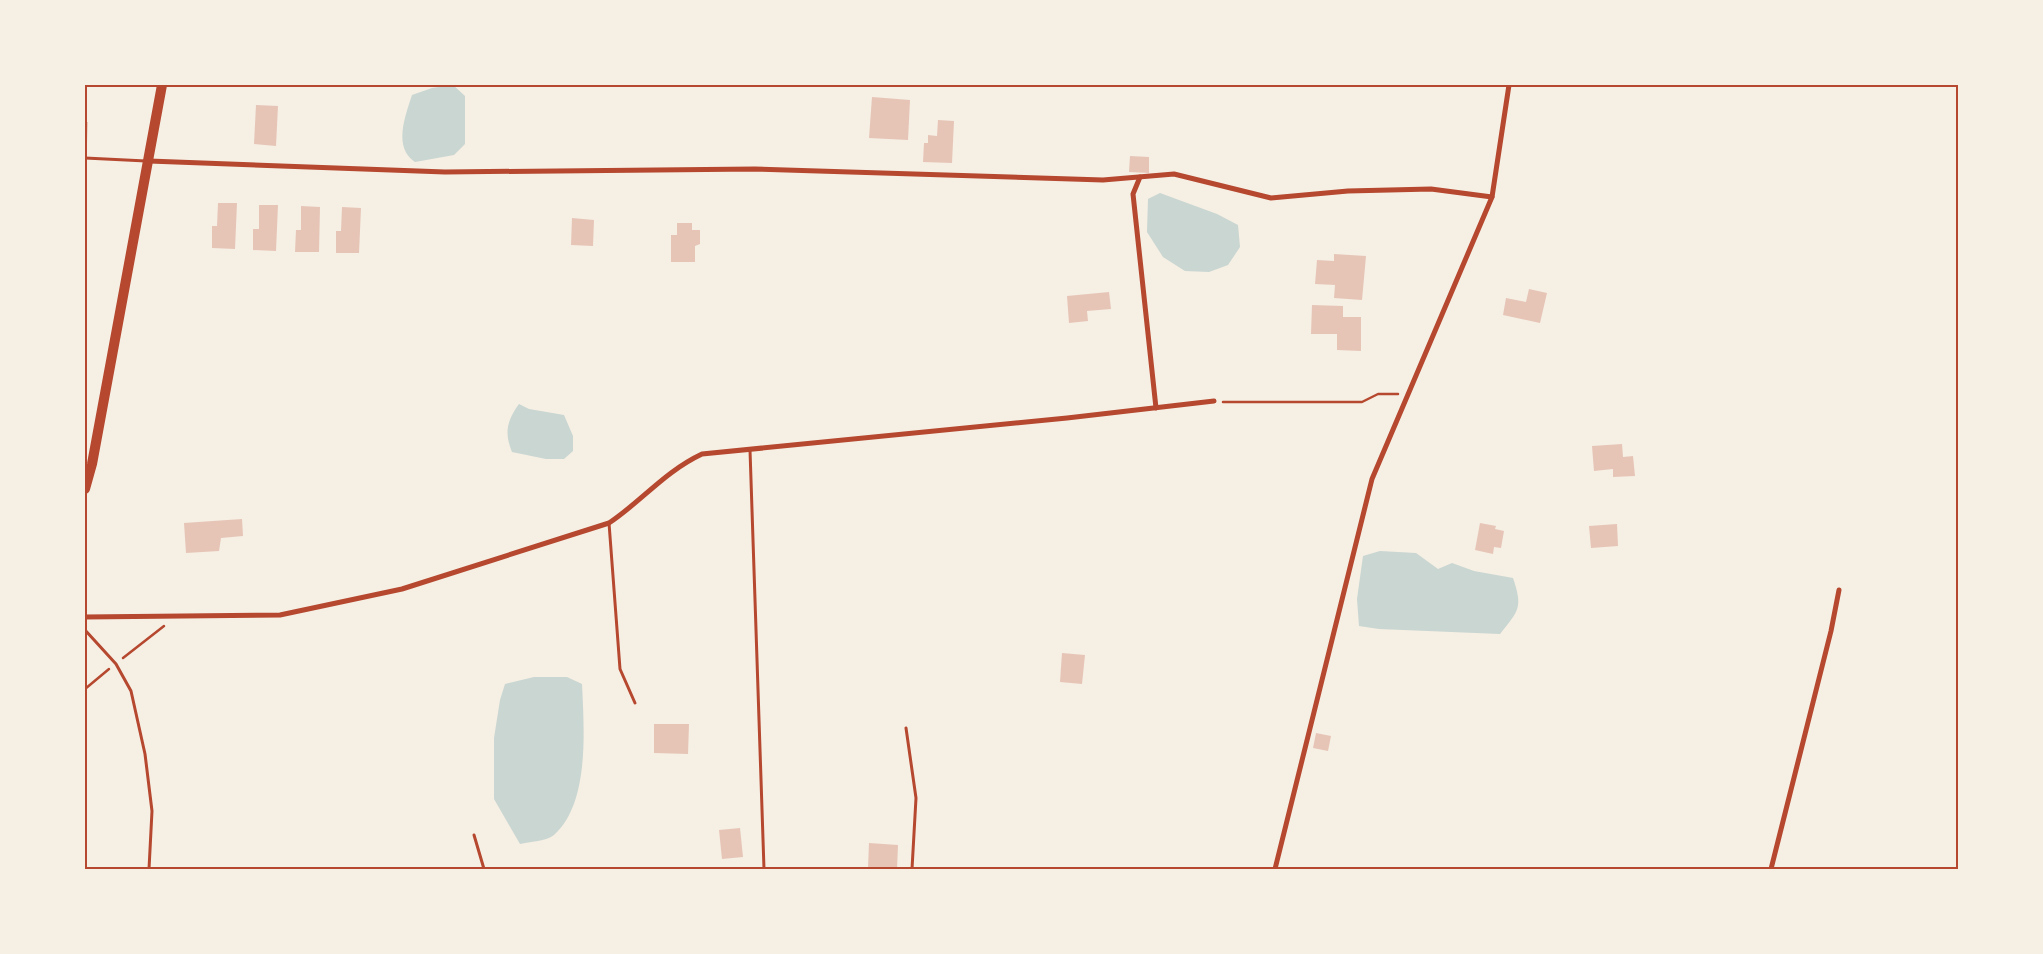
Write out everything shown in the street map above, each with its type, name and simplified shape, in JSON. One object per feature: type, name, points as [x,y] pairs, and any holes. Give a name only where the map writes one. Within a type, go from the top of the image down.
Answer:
[{"type":"main road","points":[[85,489],[92,464],[162,85]]},
{"type":"street","points":[[1275,869],[1372,478],[1492,198],[1508,85]]},
{"type":"street","points":[[149,161],[444,172],[755,169],[1102,180],[1174,174],[1271,198],[1348,191],[1431,190],[1492,198]]},
{"type":"street","points":[[1140,177],[1133,194],[1156,408]]},
{"type":"street","points":[[85,617],[280,615],[402,589],[609,524],[628,510],[661,479],[681,464],[702,454],[1214,402]]},
{"type":"street","points":[[1771,869],[1831,631],[1839,590]]},
{"type":"lane","points":[[85,158],[149,161]]},
{"type":"lane","points":[[750,450],[764,869]]},
{"type":"lane","points":[[609,524],[620,669],[634,702]]},
{"type":"lane","points":[[85,630],[116,664],[132,691],[145,754],[152,810],[149,869]]},
{"type":"lane","points":[[906,728],[916,798],[912,869]]},
{"type":"lane","points":[[474,835],[484,869]]},
{"type":"path","points":[[1214,402],[1362,402],[1378,394],[1408,394]]},
{"type":"path","points":[[85,689],[176,616]]},
{"type":"shaded area","points":[[453,85],[465,96],[465,144],[454,155],[415,162],[408,156],[403,140],[404,122],[412,95],[432,88]]},
{"type":"shaded area","points":[[1160,193],[1217,214],[1238,225],[1240,247],[1228,265],[1209,272],[1185,271],[1163,257],[1147,232],[1148,199]]},
{"type":"shaded area","points":[[519,404],[529,409],[564,415],[573,436],[573,451],[564,459],[546,459],[512,452],[508,438],[508,427],[509,421]]},
{"type":"shaded area","points":[[1380,551],[1416,553],[1438,569],[1452,563],[1474,571],[1513,578],[1518,596],[1515,614],[1500,634],[1379,629],[1359,626],[1357,599],[1363,556]]},
{"type":"shaded area","points":[[534,677],[567,677],[582,684],[584,743],[579,785],[574,804],[566,821],[551,837],[520,844],[494,799],[494,738],[500,700],[505,684]]},
{"type":"building","points":[[872,97],[910,100],[908,140],[869,138]]},
{"type":"building","points":[[256,105],[278,106],[276,146],[254,144]]},
{"type":"building","points":[[938,120],[954,121],[952,163],[923,162],[924,143],[928,143],[928,135],[937,136]]},
{"type":"building","points":[[85,122],[88,122],[87,142],[85,142]]},
{"type":"building","points":[[1130,156],[1149,157],[1149,173],[1129,172]]},
{"type":"building","points":[[218,203],[237,203],[235,249],[212,248],[212,226],[217,226]]},
{"type":"building","points":[[259,205],[278,205],[276,251],[253,250],[253,229],[259,229]]},
{"type":"building","points":[[301,206],[320,207],[319,252],[295,252],[296,230],[301,230]]},
{"type":"building","points":[[342,207],[361,208],[359,253],[336,253],[336,231],[341,231]]},
{"type":"building","points":[[572,218],[594,220],[593,246],[571,245]]},
{"type":"building","points":[[677,223],[692,223],[692,230],[700,230],[700,244],[695,246],[695,262],[671,262],[671,235],[677,235]]},
{"type":"building","points":[[1334,254],[1366,256],[1362,300],[1334,298],[1335,285],[1315,284],[1317,260],[1334,261]]},
{"type":"building","points":[[1529,289],[1547,293],[1540,323],[1503,315],[1506,298],[1526,302]]},
{"type":"building","points":[[1109,292],[1111,309],[1087,311],[1088,321],[1069,323],[1067,296]]},
{"type":"building","points":[[1312,305],[1343,306],[1343,317],[1361,317],[1361,351],[1337,350],[1337,334],[1311,334]]},
{"type":"building","points":[[1622,444],[1623,457],[1633,456],[1635,476],[1613,477],[1613,469],[1594,471],[1592,446]]},
{"type":"building","points":[[242,519],[243,536],[221,538],[219,551],[186,553],[184,523]]},
{"type":"building","points":[[1480,523],[1496,526],[1495,529],[1504,531],[1501,548],[1494,547],[1493,554],[1475,550]]},
{"type":"building","points":[[1617,524],[1618,546],[1591,548],[1589,526]]},
{"type":"building","points":[[1062,653],[1085,655],[1082,684],[1060,682]]},
{"type":"building","points":[[654,724],[689,724],[688,754],[654,753]]},
{"type":"building","points":[[1316,733],[1331,736],[1328,751],[1313,748]]},
{"type":"building","points":[[740,828],[743,857],[722,859],[719,830]]},
{"type":"building","points":[[869,843],[898,845],[897,869],[868,868]]}]
